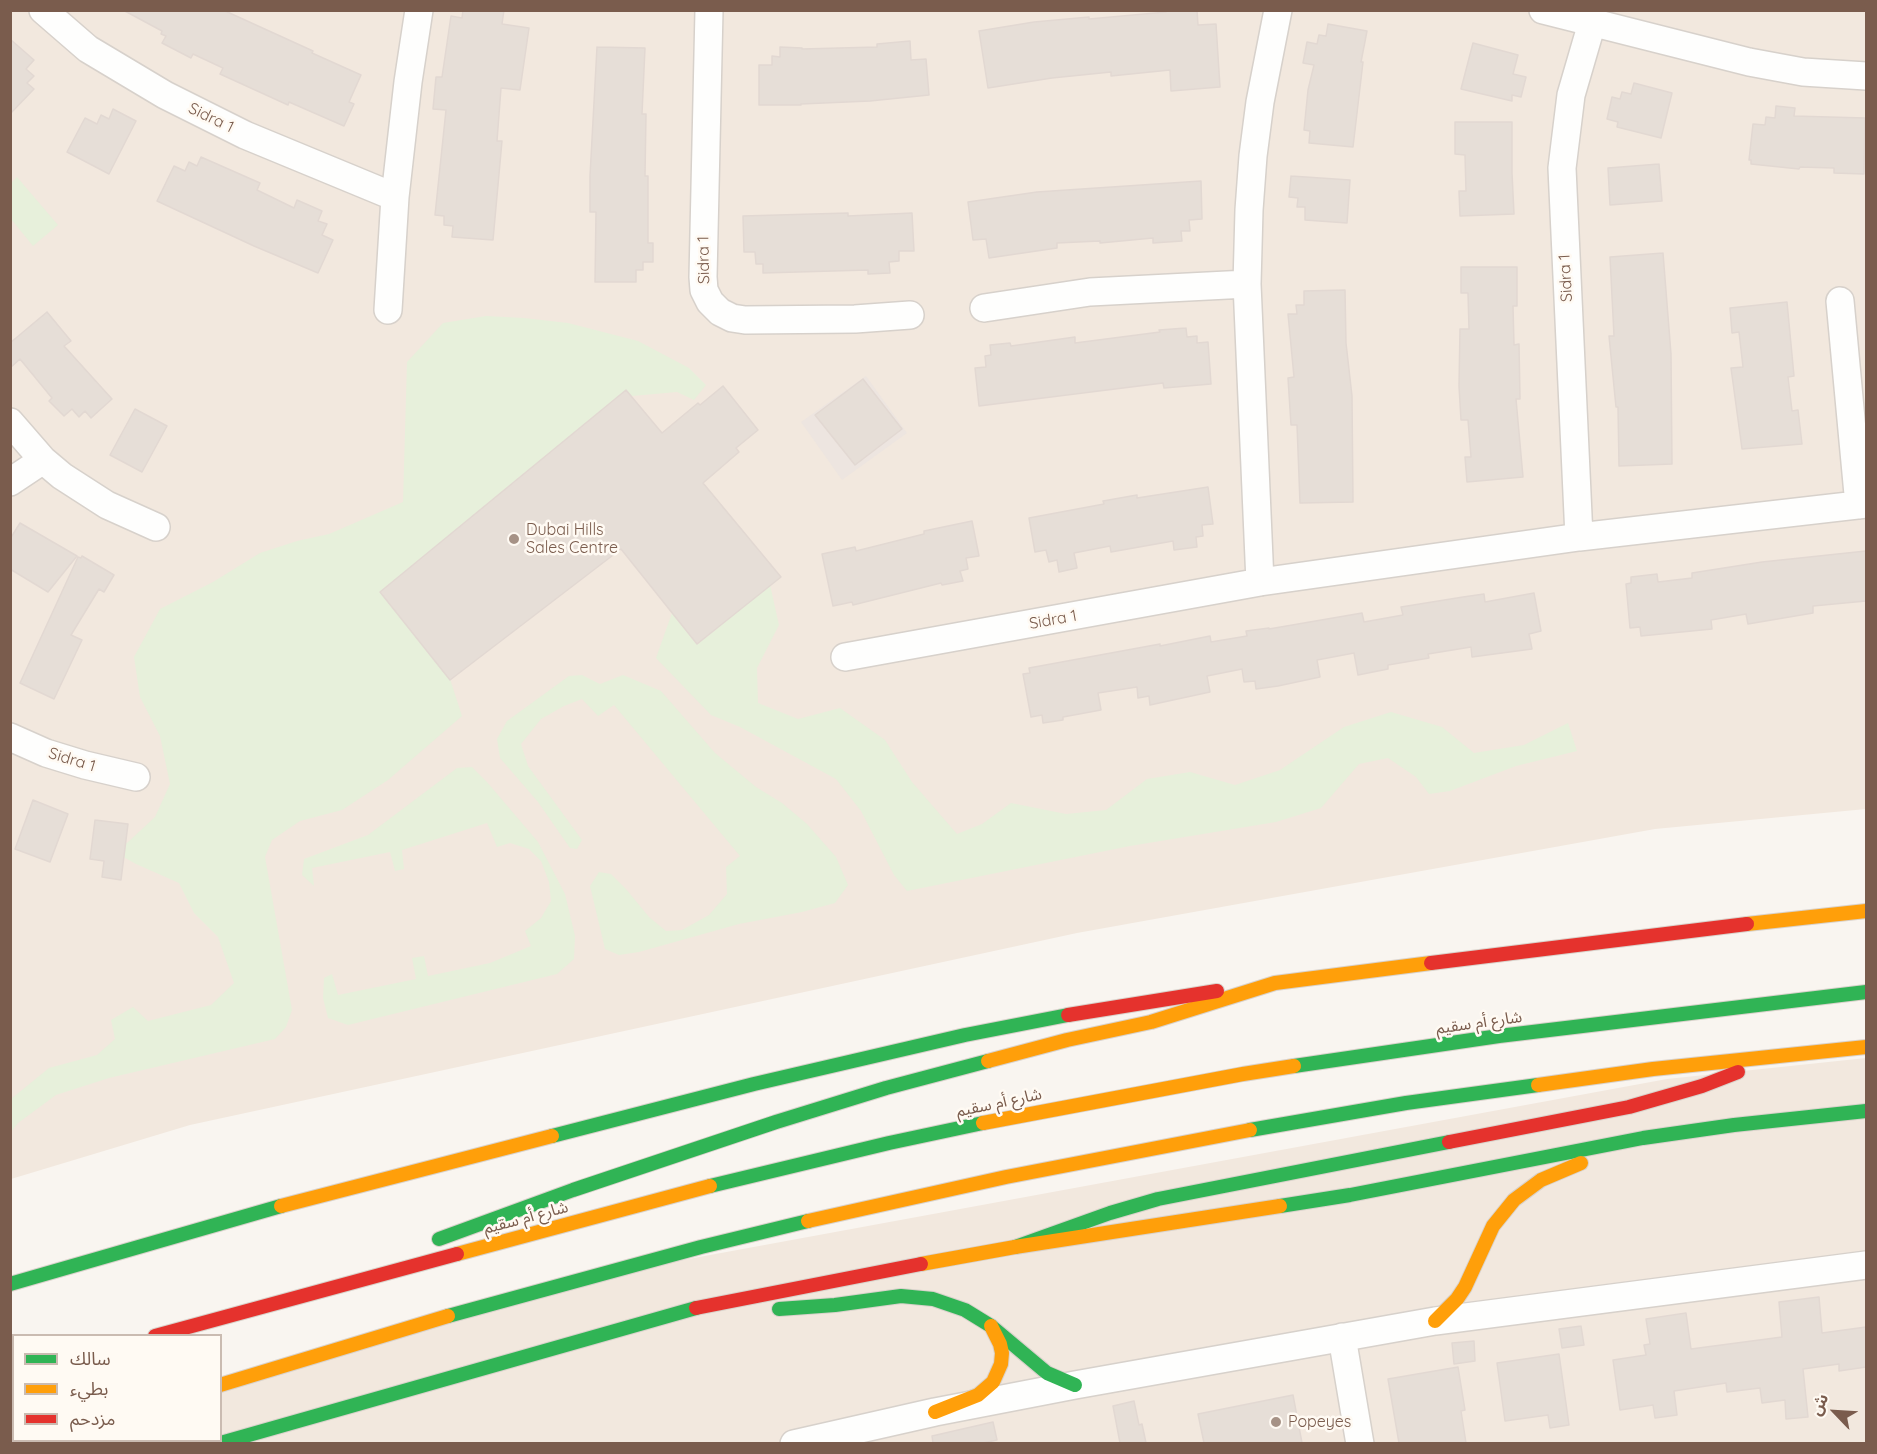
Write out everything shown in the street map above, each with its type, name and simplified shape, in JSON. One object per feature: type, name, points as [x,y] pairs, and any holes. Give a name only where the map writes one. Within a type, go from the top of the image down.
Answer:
[{"type":"main road","points":[[10,1284],[274,1208],[754,1084],[859,1059],[1068,1015],[1275,983],[1623,938],[1866,911]]},
{"type":"main road","points":[[427,1243],[573,1190],[798,1115],[976,1063],[1161,1019],[1275,983]]},
{"type":"main road","name":"شارع أم سقيم","points":[[159,1334],[756,1174],[1023,1114],[1243,1074],[1419,1048],[1648,1017],[1866,992]]},
{"type":"main road","points":[[222,1384],[407,1328],[679,1253],[854,1210],[1171,1143],[1406,1103],[1574,1079],[1866,1047]]},
{"type":"main road","points":[[1015,1247],[1110,1213],[1197,1190],[1629,1107],[1702,1086],[1772,1056]]},
{"type":"main road","points":[[222,1442],[524,1354],[705,1306],[1015,1247],[1339,1196],[1643,1138],[1734,1125],[1866,1111]]},
{"type":"main road","points":[[1435,1321],[1466,1287],[1493,1226],[1514,1200],[1555,1172],[1616,1152],[1643,1138]]},
{"type":"main road","points":[[294,1297],[386,1259]]},
{"type":"main road","points":[[705,1306],[765,1309],[835,1305],[884,1297],[917,1297],[950,1304],[991,1326],[1047,1373],[1075,1385]]},
{"type":"main road","points":[[935,1412],[978,1395],[993,1382],[1001,1364],[1002,1353],[997,1334],[991,1326]]},
{"type":"street","name":"Sidra 1","points":[[43,10],[88,49],[165,95],[245,135],[395,197]]},
{"type":"street","points":[[388,310],[395,197],[419,10]]},
{"type":"street","name":"Sidra 1","points":[[709,10],[703,277],[704,290],[710,303],[720,312],[732,318],[745,320],[910,315]]},
{"type":"street","points":[[1260,582],[1247,284],[1249,210],[1260,102],[1278,10]]},
{"type":"street","points":[[1543,10],[1749,62],[1803,72],[1866,76]]},
{"type":"street","name":"Sidra 1","points":[[1579,537],[1562,168],[1571,95],[1592,23]]},
{"type":"street","points":[[984,308],[1090,292],[1247,284]]},
{"type":"street","name":"Sidra 1","points":[[845,657],[1260,582],[1579,537],[1863,504],[1840,301]]},
{"type":"street","points":[[10,422],[43,460],[70,482],[107,505],[156,527]]},
{"type":"street","points":[[10,482],[43,460]]},
{"type":"street","name":"Sidra 1","points":[[10,737],[46,753],[136,777]]},
{"type":"street","points":[[794,1443],[935,1412],[1075,1385],[1435,1321],[1866,1265]]},
{"type":"street","points":[[1342,1337],[1360,1443]]},
{"type":"shaded area","points":[[11,11],[1866,11],[1866,809],[1655,829],[1077,933],[190,1125],[11,1179]]},
{"type":"shaded area","points":[[866,376],[907,433],[842,480],[801,422]]},
{"type":"shaded area","points":[[1866,1058],[1866,1443],[11,1444],[14,1442],[222,1442],[222,1381],[547,1285],[1667,1079]]},
{"type":"green space","points":[[17,177],[58,225],[33,246],[11,219],[11,183]]},
{"type":"green space","points":[[486,316],[568,323],[638,341],[689,368],[706,385],[694,400],[677,392],[632,396],[626,390],[380,592],[450,679],[462,716],[388,780],[342,810],[300,821],[272,840],[265,857],[292,1010],[286,1027],[275,1039],[109,1078],[56,1095],[18,1123],[11,1132],[11,1099],[49,1068],[97,1055],[115,1039],[111,1020],[133,1007],[148,1021],[211,1005],[234,983],[218,937],[194,913],[179,883],[136,864],[102,845],[101,838],[127,843],[155,817],[170,784],[160,736],[140,697],[134,657],[160,609],[213,582],[260,553],[329,534],[403,502],[407,362],[443,323]]},
{"type":"green space","points":[[770,585],[779,625],[757,668],[758,703],[798,719],[840,708],[885,740],[912,782],[957,834],[982,824],[1011,803],[1066,814],[1106,810],[1147,779],[1190,772],[1235,785],[1280,770],[1344,727],[1391,712],[1442,727],[1474,753],[1524,745],[1568,723],[1577,751],[1516,766],[1450,791],[1429,794],[1416,777],[1388,758],[1359,764],[1321,808],[1276,822],[1130,846],[907,891],[894,875],[861,811],[836,779],[740,727],[711,715],[656,658],[672,613],[698,644]]},
{"type":"green space","points":[[582,675],[600,684],[623,675],[661,691],[715,753],[756,787],[782,803],[807,824],[836,857],[848,885],[835,903],[739,924],[639,952],[619,955],[605,949],[590,886],[599,872],[611,874],[649,917],[666,931],[682,930],[709,915],[727,894],[726,867],[740,856],[614,705],[598,716],[582,699],[541,719],[521,744],[528,766],[582,840],[577,849],[570,848],[538,802],[500,758],[497,739],[507,721],[569,676]]},
{"type":"green space","points":[[472,767],[538,842],[565,894],[575,936],[574,959],[557,974],[348,1025],[328,1018],[323,998],[324,978],[332,974],[338,995],[416,979],[412,958],[424,956],[428,976],[490,963],[531,946],[525,931],[541,918],[551,901],[549,882],[541,861],[529,849],[510,843],[497,847],[487,823],[402,850],[404,869],[395,871],[390,852],[312,868],[314,886],[302,875],[304,859],[368,835],[457,768]]},
{"type":"building","points":[[123,10],[223,10],[361,75],[349,102],[354,104],[344,126],[289,102],[288,105],[220,74],[223,68],[193,54],[191,58],[162,43],[166,36],[161,34],[162,31]]},
{"type":"building","points":[[463,10],[504,10],[502,24],[529,28],[520,90],[501,88],[497,141],[502,141],[493,240],[452,237],[453,226],[444,225],[444,216],[435,215],[446,110],[433,109],[436,77],[442,77],[451,16],[462,18]]},
{"type":"building","points":[[1166,10],[1197,10],[1198,25],[1216,24],[1220,87],[1171,91],[1170,70],[1111,76],[1111,72],[988,88],[979,31],[1034,22],[1166,12]]},
{"type":"building","points":[[1328,24],[1367,31],[1361,62],[1363,62],[1353,147],[1309,143],[1310,131],[1304,130],[1308,90],[1314,65],[1303,63],[1307,42],[1317,44],[1319,35],[1326,36]]},
{"type":"building","points":[[10,39],[34,60],[26,69],[34,76],[27,83],[34,89],[10,114]]},
{"type":"building","points":[[910,41],[911,60],[926,59],[929,95],[870,101],[759,105],[759,65],[772,65],[772,56],[780,57],[780,47],[802,49],[877,47],[877,44]]},
{"type":"building","points":[[1473,43],[1518,55],[1513,74],[1526,77],[1521,97],[1512,95],[1512,101],[1461,89]]},
{"type":"building","points":[[597,47],[645,48],[642,114],[646,114],[645,176],[648,176],[648,243],[653,243],[653,262],[643,262],[643,270],[636,270],[636,282],[595,282],[596,212],[590,212],[590,176]]},
{"type":"building","points":[[1634,83],[1672,93],[1661,138],[1617,127],[1618,122],[1607,119],[1612,97],[1620,99],[1622,92],[1631,94]]},
{"type":"building","points":[[1776,106],[1795,108],[1794,116],[1865,118],[1864,174],[1834,173],[1834,168],[1800,167],[1799,169],[1751,164],[1749,160],[1753,124],[1765,125],[1766,117],[1775,118]]},
{"type":"building","points":[[113,109],[136,121],[109,174],[67,152],[85,118],[97,124],[101,115],[109,119]]},
{"type":"building","points":[[1455,122],[1512,122],[1514,214],[1460,216],[1459,191],[1466,191],[1465,155],[1455,154]]},
{"type":"building","points":[[201,157],[260,183],[257,190],[294,208],[297,200],[322,211],[318,221],[327,224],[322,235],[333,240],[318,273],[157,201],[174,166],[185,171],[189,162],[197,166]]},
{"type":"building","points":[[1659,164],[1662,201],[1610,205],[1608,168]]},
{"type":"building","points":[[1291,176],[1350,180],[1347,223],[1305,220],[1305,207],[1297,207],[1298,198],[1289,197]]},
{"type":"building","points":[[1201,181],[1202,219],[1189,220],[1190,231],[1181,231],[1182,241],[1153,243],[1153,238],[1100,243],[1100,241],[1057,243],[1057,248],[989,258],[986,239],[973,240],[968,202],[1037,192]]},
{"type":"building","points":[[848,213],[848,216],[912,213],[914,251],[899,251],[899,261],[889,262],[890,273],[868,274],[868,270],[763,273],[763,264],[756,264],[755,252],[744,252],[743,216]]},
{"type":"building","points":[[1663,253],[1671,354],[1672,464],[1619,466],[1618,407],[1616,407],[1609,336],[1614,336],[1610,257]]},
{"type":"building","points":[[1461,267],[1517,267],[1517,306],[1513,306],[1514,345],[1519,344],[1520,399],[1516,399],[1523,477],[1467,482],[1465,457],[1471,457],[1468,420],[1461,420],[1459,386],[1460,329],[1469,329],[1468,293],[1461,293]]},
{"type":"building","points":[[1345,290],[1346,343],[1352,396],[1353,502],[1300,503],[1297,425],[1291,425],[1288,378],[1294,377],[1288,314],[1297,314],[1296,305],[1304,305],[1304,291]]},
{"type":"building","points":[[1787,302],[1794,376],[1788,377],[1792,411],[1798,410],[1802,444],[1742,449],[1731,368],[1743,367],[1739,332],[1732,333],[1730,308]]},
{"type":"building","points":[[47,312],[71,341],[64,346],[112,399],[91,418],[85,411],[79,417],[72,409],[64,416],[49,401],[52,398],[20,359],[10,368],[10,343]]},
{"type":"building","points":[[1186,328],[1187,337],[1197,336],[1197,343],[1208,342],[1211,384],[1164,388],[1163,383],[979,406],[975,368],[986,367],[985,356],[991,355],[990,345],[1010,343],[1011,346],[1075,337],[1075,343]]},
{"type":"building","points":[[863,379],[902,429],[855,465],[815,415]]},
{"type":"building","name":"Dubai Hills Sales Centre","points":[[723,386],[758,430],[736,448],[739,452],[703,483],[781,577],[697,644],[621,549],[450,680],[380,592],[626,390],[662,433]]},
{"type":"building","points":[[135,409],[167,426],[142,472],[110,455]]},
{"type":"building","points":[[1208,487],[1213,524],[1202,525],[1203,536],[1196,537],[1197,547],[1174,550],[1173,541],[1111,552],[1110,546],[1074,553],[1077,568],[1059,572],[1057,560],[1049,562],[1046,550],[1035,552],[1029,518],[1104,504],[1103,501],[1137,495],[1137,498]]},
{"type":"building","points":[[972,521],[979,556],[966,558],[968,569],[960,571],[963,581],[942,585],[941,583],[853,605],[852,602],[833,606],[822,554],[855,547],[856,551],[924,534],[924,531]]},
{"type":"building","points":[[20,523],[77,556],[48,592],[10,569],[10,539]]},
{"type":"building","points":[[1866,551],[1866,601],[1813,606],[1813,613],[1748,624],[1746,614],[1711,620],[1712,629],[1641,636],[1640,627],[1630,628],[1626,584],[1631,583],[1631,577],[1657,574],[1658,582],[1692,578],[1692,573],[1762,562]]},
{"type":"building","points":[[82,556],[114,575],[104,592],[99,589],[71,635],[82,640],[54,699],[20,683],[78,557]]},
{"type":"building","points":[[1534,593],[1541,631],[1529,634],[1532,649],[1472,657],[1471,647],[1428,654],[1429,658],[1388,665],[1388,669],[1358,675],[1354,653],[1317,660],[1320,677],[1278,686],[1256,689],[1255,681],[1244,682],[1242,669],[1207,676],[1210,692],[1150,705],[1149,696],[1138,698],[1137,687],[1098,693],[1101,710],[1043,723],[1042,715],[1031,717],[1023,674],[1030,673],[1029,668],[1210,636],[1211,642],[1247,636],[1246,631],[1362,613],[1364,622],[1403,615],[1401,607],[1463,597],[1484,594],[1485,602]]},
{"type":"building","points":[[33,800],[68,814],[50,862],[15,849]]},
{"type":"building","points":[[95,820],[128,824],[121,880],[102,877],[104,861],[90,859]]},
{"type":"building","points":[[1819,1297],[1822,1333],[1866,1327],[1866,1367],[1839,1371],[1839,1364],[1803,1369],[1808,1417],[1786,1419],[1785,1400],[1762,1403],[1760,1388],[1727,1392],[1726,1383],[1674,1391],[1677,1415],[1655,1418],[1653,1405],[1620,1410],[1613,1360],[1646,1355],[1644,1345],[1650,1344],[1646,1319],[1686,1313],[1691,1349],[1782,1337],[1779,1302]]},
{"type":"building","points":[[1581,1326],[1584,1345],[1562,1348],[1559,1329]]},
{"type":"building","points":[[1474,1341],[1475,1361],[1454,1364],[1452,1343]]},
{"type":"building","points":[[1559,1354],[1569,1425],[1550,1428],[1548,1415],[1505,1421],[1497,1363]]},
{"type":"building","points":[[1458,1367],[1465,1410],[1461,1411],[1466,1443],[1399,1443],[1388,1379]]},
{"type":"building","points":[[1293,1395],[1302,1443],[1204,1443],[1198,1414]]},
{"type":"building","points":[[1134,1401],[1146,1443],[1120,1443],[1113,1406]]},
{"type":"building","points":[[993,1422],[997,1440],[983,1443],[933,1443],[932,1436]]},
{"type":"traffic: fast","points":[[1294,1066],[1499,1036],[1866,992]]},
{"type":"traffic: fast","points":[[552,1136],[754,1084],[965,1035],[1068,1015]]},
{"type":"traffic: fast","points":[[439,1239],[573,1190],[776,1122],[886,1088],[988,1061]]},
{"type":"traffic: fast","points":[[1250,1130],[1406,1103],[1538,1085]]},
{"type":"traffic: fast","points":[[1280,1206],[1350,1195],[1643,1138],[1734,1125],[1866,1111]]},
{"type":"traffic: fast","points":[[710,1186],[983,1123]]},
{"type":"traffic: fast","points":[[1015,1247],[1110,1213],[1158,1199],[1449,1142]]},
{"type":"traffic: fast","points":[[10,1284],[281,1206]]},
{"type":"traffic: fast","points":[[448,1316],[701,1247],[808,1221]]},
{"type":"traffic: fast","points":[[779,1309],[835,1305],[901,1296],[933,1299],[965,1310],[991,1326],[1047,1373],[1075,1385]]},
{"type":"traffic: fast","points":[[217,1444],[696,1308]]},
{"type":"traffic: fast","points":[[21,1444],[26,1442]]},
{"type":"traffic: slow","points":[[1747,924],[1866,911]]},
{"type":"traffic: slow","points":[[988,1061],[1067,1040],[1151,1022],[1275,983],[1431,963]]},
{"type":"traffic: slow","points":[[1538,1085],[1653,1069],[1866,1047]]},
{"type":"traffic: slow","points":[[983,1123],[1294,1066]]},
{"type":"traffic: slow","points":[[808,1221],[1006,1177],[1250,1130]]},
{"type":"traffic: slow","points":[[281,1206],[552,1136]]},
{"type":"traffic: slow","points":[[1435,1321],[1457,1299],[1465,1287],[1493,1226],[1514,1200],[1541,1180],[1581,1163]]},
{"type":"traffic: slow","points":[[457,1254],[710,1186]]},
{"type":"traffic: slow","points":[[921,1264],[1280,1206]]},
{"type":"traffic: slow","points":[[222,1384],[448,1316]]},
{"type":"traffic: slow","points":[[935,1412],[978,1395],[993,1382],[1001,1364],[1002,1353],[991,1326]]},
{"type":"traffic: jam","points":[[1431,963],[1747,924]]},
{"type":"traffic: jam","points":[[1068,1015],[1217,991]]},
{"type":"traffic: jam","points":[[1449,1142],[1629,1107],[1702,1086],[1738,1072]]},
{"type":"traffic: jam","points":[[162,1334],[457,1254]]},
{"type":"traffic: jam","points":[[696,1308],[921,1264]]},
{"type":"place","name":"Dubai Hills Sales Centre","points":[[514,539]]},
{"type":"place","name":"Popeyes","points":[[1276,1422]]}]
